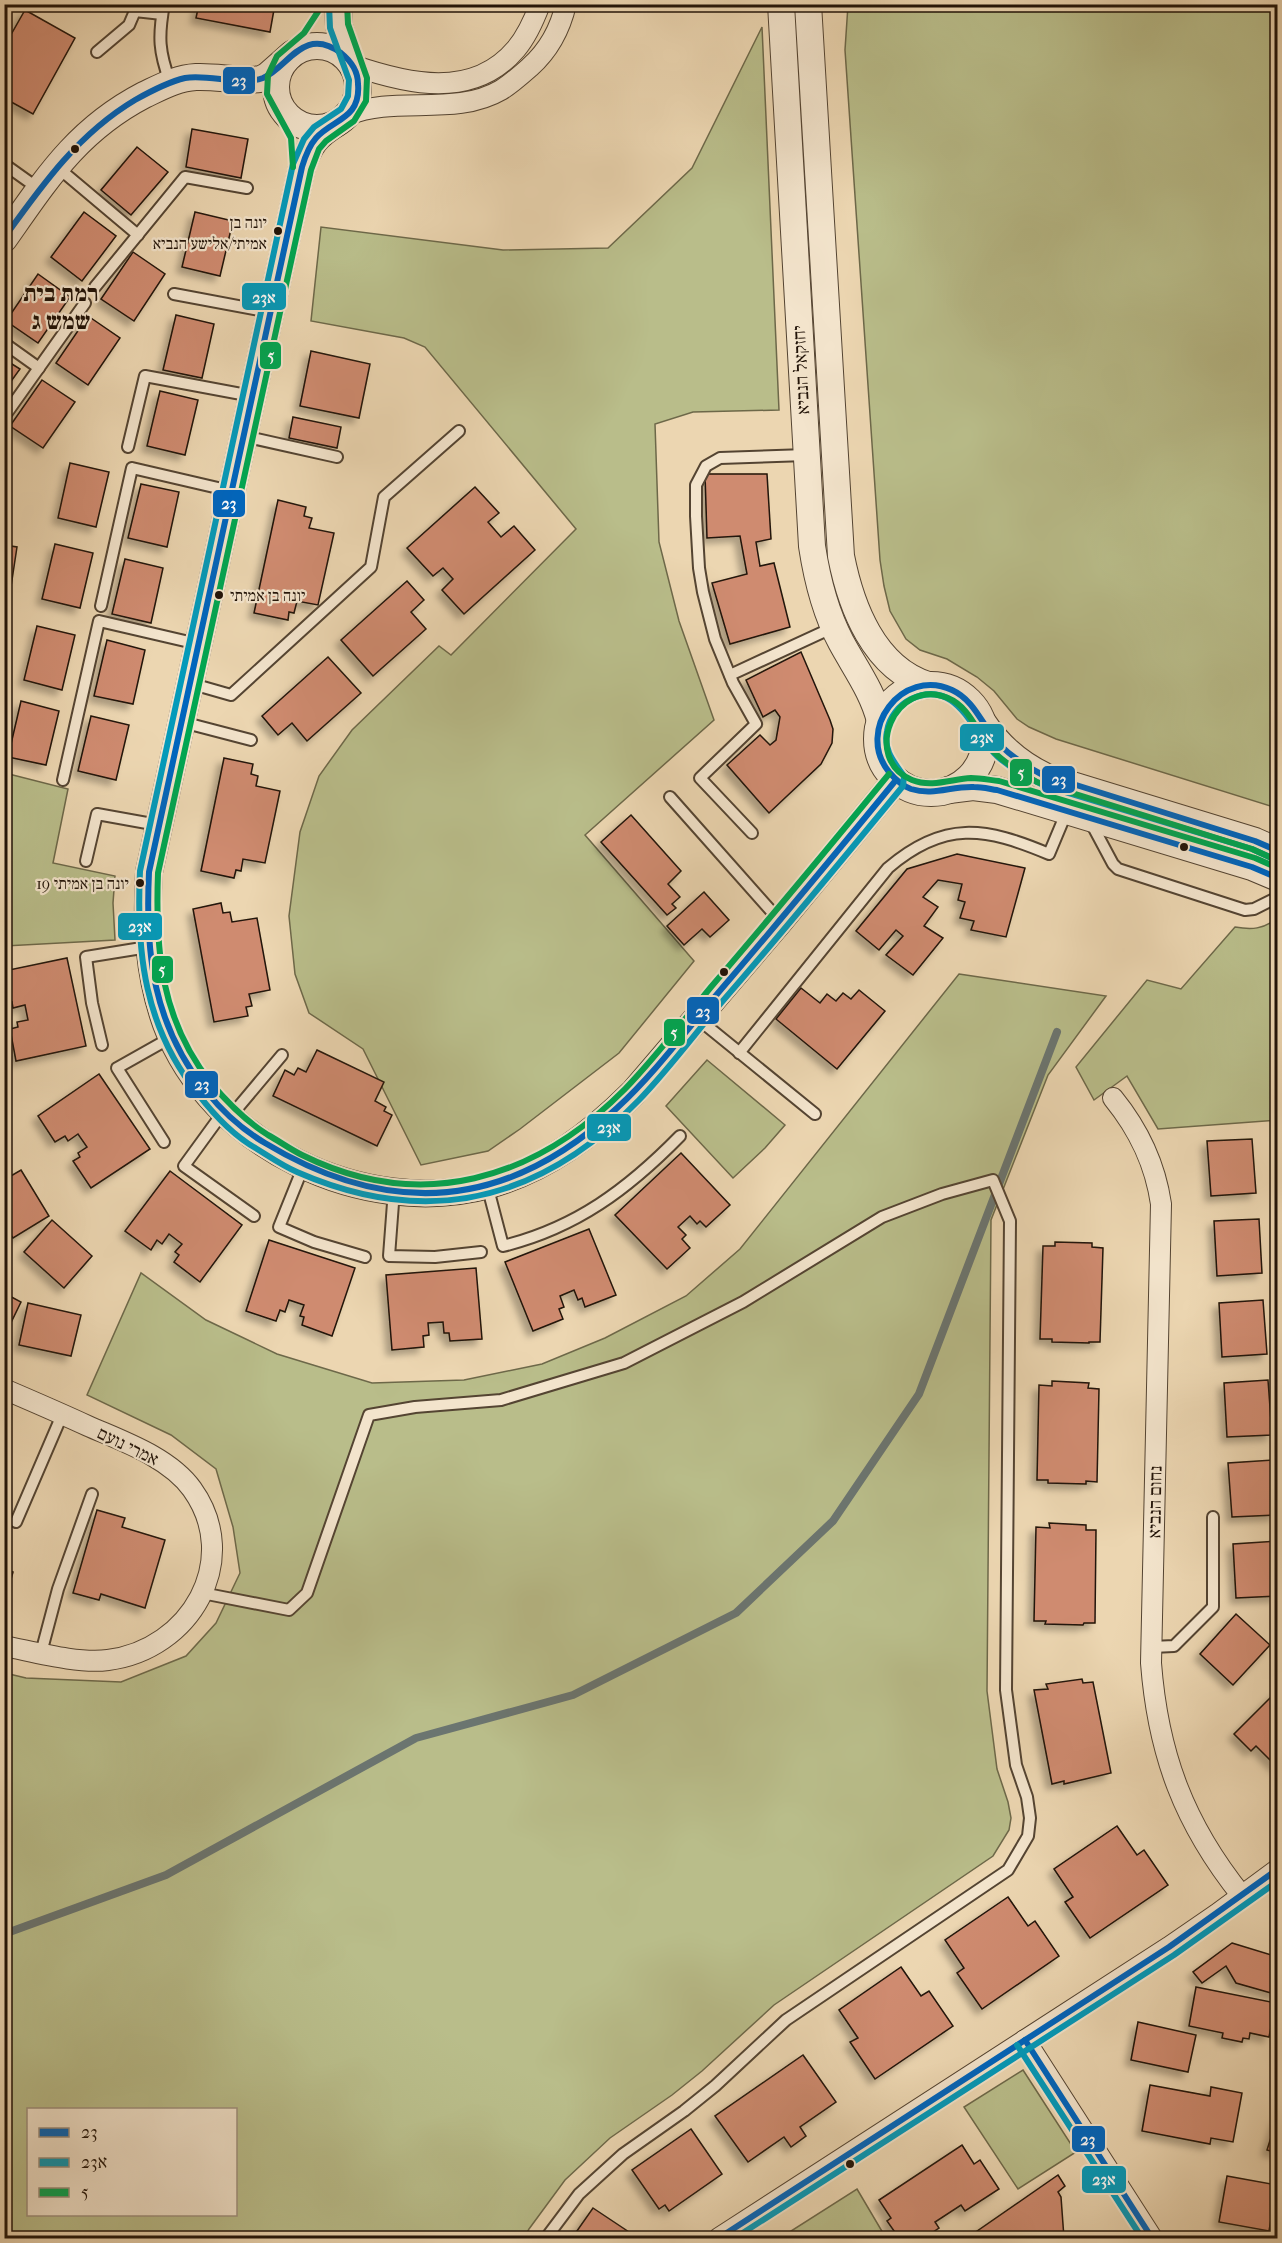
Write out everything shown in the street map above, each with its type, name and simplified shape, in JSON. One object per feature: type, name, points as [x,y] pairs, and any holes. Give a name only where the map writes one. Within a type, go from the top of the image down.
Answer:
[{"type":"street","points":[[336,4],[296,52],[283,63],[277,75],[276,88],[281,106],[299,124],[312,128],[325,128],[363,108],[450,103],[476,99],[500,91],[519,77],[549,46],[559,27],[566,4]]},
{"type":"street","points":[[336,4],[339,26],[358,79],[358,92],[355,104],[342,119],[320,134],[311,144],[302,167],[149,872],[146,913],[148,946],[155,990],[183,1060],[204,1090],[227,1114],[260,1141],[304,1165],[337,1178],[416,1193],[452,1191],[488,1185],[520,1174],[551,1159],[590,1133],[633,1093],[780,921],[896,780]]},
{"type":"street","points":[[4,239],[56,166],[92,129],[127,104],[170,82],[196,77],[254,80],[267,76],[296,52],[312,46],[324,46],[341,53],[351,63],[381,75],[422,84],[446,85],[478,76],[497,66],[515,50],[529,30],[540,4]]},
{"type":"street","name":"יחזקאל הנביא","points":[[781,4],[812,546],[820,586],[834,627],[868,690],[880,721]]},
{"type":"street","name":"יחזקאל הנביא","points":[[808,4],[841,556],[850,593],[872,639],[897,669],[916,681],[928,685]]},
{"type":"street","points":[[254,80],[266,86],[297,132],[302,167]]},
{"type":"street","points":[[1278,851],[1225,832],[1049,778],[1032,770],[1006,751],[992,737],[973,706],[961,695],[945,687],[928,685],[913,688],[899,696],[888,707],[880,721],[877,735],[879,756],[886,769],[908,788],[935,793],[973,787],[990,789],[1252,867],[1278,878]]},
{"type":"street","points":[[949,790],[969,778],[981,759],[984,736],[981,721]]},
{"type":"street","name":"נחום הנביא","points":[[1113,1098],[1133,1124],[1149,1154],[1161,1204],[1152,1647],[1156,1710],[1166,1757],[1190,1819],[1208,1850],[1242,1896]]},
{"type":"street","name":"אמרי נועם","points":[[4,1389],[162,1461],[191,1488],[207,1518],[213,1550],[207,1582],[197,1602]]},
{"type":"street","points":[[4,1647],[68,1658],[107,1661],[141,1652],[171,1635],[197,1602]]},
{"type":"street","points":[[719,2238],[1169,1947],[1278,1869]]},
{"type":"street","points":[[1025,2040],[1152,2238]]},
{"type":"lane","points":[[96,52],[129,25],[135,11],[163,9],[159,36],[161,56],[170,82]]},
{"type":"lane","points":[[4,164],[39,189]]},
{"type":"lane","points":[[56,166],[138,235]]},
{"type":"lane","points":[[95,287],[185,177],[247,188]]},
{"type":"lane","points":[[174,294],[270,312]]},
{"type":"lane","points":[[4,417],[85,303]]},
{"type":"lane","points":[[4,343],[39,368]]},
{"type":"lane","points":[[128,447],[145,376],[252,396]]},
{"type":"lane","points":[[189,683],[231,695],[371,567],[384,497],[459,431]]},
{"type":"lane","points":[[243,436],[337,457]]},
{"type":"lane","points":[[752,833],[700,778],[756,724],[730,675],[716,639],[701,576],[696,516],[698,480],[706,466],[720,458],[806,454]]},
{"type":"lane","points":[[101,606],[132,468],[231,491]]},
{"type":"lane","points":[[63,780],[99,621],[198,644]]},
{"type":"lane","points":[[730,675],[834,627]]},
{"type":"lane","points":[[181,722],[251,740]]},
{"type":"lane","points":[[670,797],[780,921]]},
{"type":"lane","points":[[86,861],[97,814],[158,825]]},
{"type":"lane","points":[[739,1053],[888,868],[904,854],[937,837],[970,832],[1002,837],[1049,854],[1078,814],[1118,869],[1245,910],[1254,909],[1278,897]]},
{"type":"lane","points":[[102,1045],[90,994],[86,957],[148,946]]},
{"type":"lane","points":[[697,1018],[815,1114]]},
{"type":"lane","points":[[164,1142],[117,1068],[172,1037]]},
{"type":"lane","points":[[254,1216],[184,1166],[227,1114],[282,1055]]},
{"type":"lane","points":[[488,1185],[502,1246],[523,1241],[563,1226],[599,1205],[632,1180],[680,1136]]},
{"type":"lane","points":[[304,1165],[279,1227],[314,1242],[365,1257]]},
{"type":"lane","points":[[197,1602],[288,1610],[308,1593],[369,1415],[415,1407],[501,1400],[624,1363],[743,1302],[882,1217],[942,1194],[993,1180],[1010,1221],[1006,1690],[1016,1765],[1027,1797],[1030,1818],[1028,1836],[1008,1870],[786,2020],[715,2086],[684,2111],[622,2154],[579,2194],[546,2238]]},
{"type":"lane","points":[[394,1190],[389,1256],[435,1257],[481,1252]]},
{"type":"lane","points":[[16,1522],[63,1414]]},
{"type":"lane","points":[[41,1653],[61,1581],[93,1494]]},
{"type":"lane","points":[[1152,1647],[1174,1646],[1213,1607],[1213,1517]]},
{"type":"green space","points":[[848,5],[1277,5],[1277,808],[1056,739],[1029,727],[1017,719],[994,691],[977,677],[947,659],[920,650],[906,639],[890,611],[880,560],[845,50]]},
{"type":"green space","points":[[762,27],[779,410],[693,412],[655,424],[659,542],[679,621],[714,720],[585,835],[694,961],[619,1053],[520,1129],[488,1151],[421,1165],[363,1049],[309,1013],[295,974],[289,916],[300,832],[319,776],[352,730],[439,646],[451,655],[576,529],[425,347],[404,338],[311,321],[321,227],[503,250],[608,248],[692,168]]},
{"type":"green space","points":[[5,773],[68,789],[53,863],[115,876],[113,903],[115,940],[5,946]]},
{"type":"green space","points":[[1277,919],[1277,1120],[1158,1129],[1127,1076],[1094,1100],[1076,1067],[1147,980],[1181,989],[1235,927],[1257,928]]},
{"type":"green space","points":[[959,974],[1106,996],[1048,1075],[991,1220],[987,1691],[997,1769],[1011,1818],[1009,1830],[993,1856],[774,2005],[702,2071],[610,2138],[565,2180],[524,2238],[5,2238],[5,1673],[26,1678],[121,1682],[186,1656],[216,1623],[240,1573],[233,1527],[216,1469],[171,1435],[87,1395],[141,1273],[206,1320],[277,1354],[372,1383],[464,1380],[542,1364],[605,1338],[686,1296],[740,1249]]},
{"type":"green space","points":[[707,1060],[785,1125],[765,1148],[733,1178],[666,1106]]},
{"type":"green space","points":[[1023,2070],[1076,2152],[1018,2189],[964,2107]]},
{"type":"green space","points":[[857,2189],[886,2238],[780,2238]]},
{"type":"building","points":[[199,4],[275,4],[270,32],[196,18]]},
{"type":"building","points":[[25,10],[75,38],[33,114],[4,98],[4,47]]},
{"type":"building","points":[[192,129],[248,139],[241,178],[186,167]]},
{"type":"building","points":[[137,147],[168,172],[131,215],[101,190]]},
{"type":"building","points":[[84,212],[116,236],[82,281],[51,257]]},
{"type":"building","points":[[195,212],[233,221],[220,276],[182,267]]},
{"type":"building","points":[[133,252],[165,274],[134,321],[101,299]]},
{"type":"building","points":[[38,274],[70,297],[38,343],[6,321]]},
{"type":"building","points":[[176,315],[214,324],[202,378],[163,370]]},
{"type":"building","points":[[88,316],[120,338],[88,385],[56,363]]},
{"type":"building","points":[[311,351],[370,364],[359,418],[300,406]]},
{"type":"building","points":[[4,359],[20,369],[4,391]]},
{"type":"building","points":[[42,380],[75,402],[43,448],[10,426]]},
{"type":"building","points":[[160,391],[198,400],[185,455],[147,446]]},
{"type":"building","points":[[293,417],[341,427],[337,448],[289,438]]},
{"type":"building","points":[[70,463],[109,472],[96,527],[58,518]]},
{"type":"building","points":[[705,474],[767,474],[771,539],[756,542],[760,566],[774,563],[790,627],[730,644],[712,583],[747,574],[740,536],[707,538]]},
{"type":"building","points":[[141,484],[179,492],[167,547],[128,538]]},
{"type":"building","points":[[475,487],[499,513],[488,522],[501,537],[514,526],[535,550],[464,614],[442,590],[453,579],[443,568],[433,576],[407,548]]},
{"type":"building","points":[[278,500],[306,507],[304,516],[312,518],[309,528],[334,533],[318,605],[297,601],[294,613],[289,612],[288,620],[254,613]]},
{"type":"building","points":[[55,544],[93,553],[80,608],[42,599]]},
{"type":"building","points":[[4,545],[17,547],[5,626],[4,626]]},
{"type":"building","points":[[125,559],[163,568],[151,623],[112,614]]},
{"type":"building","points":[[407,581],[424,600],[411,612],[426,629],[373,676],[341,640]]},
{"type":"building","points":[[37,626],[75,635],[62,690],[24,680]]},
{"type":"building","points":[[107,640],[145,650],[133,704],[94,696]]},
{"type":"building","points":[[801,652],[830,720],[833,729],[832,743],[821,764],[769,813],[727,765],[760,735],[770,745],[776,740],[780,717],[775,710],[763,717],[746,680]]},
{"type":"building","points":[[328,657],[361,693],[307,741],[292,723],[278,735],[262,716]]},
{"type":"building","points":[[21,701],[59,711],[46,765],[8,757]]},
{"type":"building","points":[[91,716],[129,725],[116,780],[78,771]]},
{"type":"building","points":[[224,758],[253,764],[251,774],[258,776],[256,786],[280,791],[265,863],[243,859],[241,871],[236,870],[234,878],[201,871]]},
{"type":"building","points":[[631,815],[681,871],[668,884],[680,897],[672,904],[676,908],[667,915],[601,842]]},
{"type":"building","points":[[957,854],[1025,868],[1006,937],[971,930],[974,921],[960,918],[965,902],[958,900],[962,884],[938,880],[923,897],[938,907],[924,926],[943,938],[913,975],[886,955],[903,936],[896,930],[879,950],[856,931],[907,869]]},
{"type":"building","points":[[704,892],[729,920],[710,937],[702,929],[684,945],[667,926]]},
{"type":"building","points":[[221,903],[223,913],[230,912],[232,922],[257,918],[270,990],[249,994],[252,1006],[246,1007],[248,1016],[214,1022],[193,909]]},
{"type":"building","points":[[67,958],[86,1046],[16,1061],[10,1029],[18,1027],[17,1022],[28,1020],[25,1005],[13,1008],[12,1002],[4,1004],[4,971]]},
{"type":"building","points":[[801,988],[820,1003],[827,994],[836,1001],[843,993],[851,999],[859,990],[885,1011],[837,1069],[776,1019]]},
{"type":"building","points":[[317,1050],[384,1082],[375,1101],[386,1107],[384,1111],[392,1115],[377,1146],[273,1096],[285,1070],[294,1075],[298,1068],[306,1072]]},
{"type":"building","points":[[99,1074],[150,1149],[91,1188],[73,1161],[80,1157],[78,1153],[87,1147],[78,1134],[68,1141],[65,1136],[55,1142],[38,1116]]},
{"type":"building","points":[[1252,1139],[1256,1193],[1211,1196],[1207,1141]]},
{"type":"building","points":[[681,1153],[730,1205],[706,1227],[700,1221],[697,1224],[690,1216],[678,1227],[686,1235],[682,1239],[690,1248],[667,1269],[615,1215]]},
{"type":"building","points":[[21,1170],[49,1216],[13,1238],[4,1225],[4,1180]]},
{"type":"building","points":[[170,1171],[242,1225],[200,1282],[174,1262],[179,1255],[175,1252],[182,1244],[169,1234],[162,1244],[157,1240],[151,1250],[125,1231]]},
{"type":"building","points":[[1259,1219],[1262,1273],[1217,1276],[1214,1221]]},
{"type":"building","points":[[52,1220],[92,1256],[64,1288],[24,1252]]},
{"type":"building","points":[[589,1229],[616,1295],[585,1307],[582,1298],[578,1300],[574,1290],[560,1296],[564,1307],[559,1309],[563,1319],[533,1331],[505,1262]]},
{"type":"building","points":[[269,1240],[355,1268],[332,1336],[302,1325],[304,1317],[300,1316],[304,1305],[289,1300],[285,1312],[280,1310],[276,1321],[246,1311]]},
{"type":"building","points":[[1055,1242],[1092,1243],[1092,1247],[1103,1248],[1100,1342],[1052,1342],[1052,1339],[1040,1339],[1043,1246],[1055,1246]]},
{"type":"building","points":[[476,1268],[482,1339],[450,1341],[449,1333],[444,1333],[443,1322],[428,1323],[429,1335],[423,1336],[424,1347],[392,1350],[386,1275]]},
{"type":"building","points":[[4,1293],[21,1302],[4,1337]]},
{"type":"building","points":[[1263,1300],[1267,1354],[1222,1357],[1219,1303]]},
{"type":"building","points":[[28,1303],[81,1315],[71,1356],[19,1345]]},
{"type":"building","points":[[1268,1380],[1272,1435],[1227,1437],[1224,1383]]},
{"type":"building","points":[[1052,1381],[1089,1383],[1088,1388],[1099,1389],[1097,1482],[1048,1483],[1048,1480],[1037,1480],[1039,1385],[1052,1386]]},
{"type":"building","points":[[1273,1460],[1276,1515],[1232,1517],[1228,1463]]},
{"type":"building","points":[[97,1510],[125,1518],[122,1527],[165,1540],[145,1608],[101,1594],[99,1600],[73,1593]]},
{"type":"building","points":[[1049,1523],[1086,1525],[1086,1530],[1096,1530],[1095,1623],[1045,1624],[1046,1621],[1034,1621],[1036,1527],[1050,1528]]},
{"type":"building","points":[[1278,1541],[1278,1596],[1236,1598],[1233,1544]]},
{"type":"building","points":[[4,1569],[13,1572],[4,1605]]},
{"type":"building","points":[[1236,1614],[1270,1645],[1233,1685],[1200,1654]]},
{"type":"building","points":[[1082,1679],[1083,1683],[1093,1682],[1111,1773],[1064,1784],[1064,1781],[1052,1784],[1034,1690],[1048,1689],[1046,1684]]},
{"type":"building","points":[[1278,1690],[1278,1768],[1256,1746],[1251,1751],[1234,1734]]},
{"type":"building","points":[[1117,1826],[1137,1855],[1144,1850],[1168,1885],[1090,1938],[1065,1902],[1073,1897],[1054,1869]]},
{"type":"building","points":[[1008,1897],[1028,1926],[1035,1921],[1059,1956],[982,2009],[957,1973],[964,1968],[945,1940]]},
{"type":"building","points":[[1232,1943],[1278,1957],[1278,1995],[1236,1983],[1226,1966],[1202,1983],[1193,1972]]},
{"type":"building","points":[[901,1967],[921,1996],[929,1991],[953,2026],[875,2079],[850,2042],[858,2038],[839,2010]]},
{"type":"building","points":[[1196,1987],[1276,2003],[1269,2037],[1250,2033],[1249,2039],[1243,2038],[1242,2042],[1222,2038],[1223,2033],[1189,2026]]},
{"type":"building","points":[[1138,2022],[1196,2035],[1188,2072],[1131,2060]]},
{"type":"building","points":[[803,2055],[836,2102],[800,2127],[806,2136],[791,2147],[784,2137],[748,2162],[715,2116]]},
{"type":"building","points":[[1150,2085],[1210,2096],[1211,2087],[1242,2093],[1233,2142],[1211,2138],[1210,2144],[1142,2131]]},
{"type":"building","points":[[1278,2115],[1278,2153],[1267,2150]]},
{"type":"building","points":[[691,2129],[722,2174],[669,2211],[665,2205],[659,2209],[632,2170]]},
{"type":"building","points":[[962,2145],[974,2164],[980,2160],[999,2189],[965,2211],[961,2205],[935,2222],[939,2228],[924,2238],[899,2238],[887,2221],[891,2218],[879,2200]]},
{"type":"building","points":[[1058,2175],[1065,2186],[1058,2192],[1061,2197],[1064,2238],[971,2238],[970,2236]]},
{"type":"building","points":[[1227,2176],[1277,2185],[1269,2231],[1219,2222]]},
{"type":"building","points":[[593,2208],[638,2238],[572,2238]]},
{"type":"waterway","points":[[4,1934],[166,1875],[416,1738],[573,1695],[736,1613],[833,1521],[919,1394],[1057,1032]]},
{"type":"transit line","name":"5","points":[[293,167],[291,138],[267,94],[268,75],[277,56],[304,33],[323,4]]},
{"type":"transit line","name":"23א","points":[[329,4],[330,28],[349,80],[348,96],[341,109],[314,127],[304,139],[293,164],[140,871],[140,932],[143,961],[155,1016],[180,1069],[204,1102],[232,1131],[249,1144],[297,1172],[345,1189],[392,1199],[436,1201],[480,1195],[522,1182],[562,1162],[602,1134],[650,1089],[903,786],[904,776],[888,750],[886,738],[888,726],[892,716],[902,705],[911,699],[927,694],[941,696],[953,702],[963,711],[998,757],[1020,773],[1045,786],[1252,849],[1274,859]]},
{"type":"transit line","name":"5","points":[[347,4],[348,24],[367,78],[366,101],[354,121],[326,141],[319,149],[311,170],[158,873],[158,930],[165,984],[181,1035],[194,1059],[224,1097],[260,1130],[302,1155],[346,1173],[390,1182],[433,1184],[474,1178],[515,1165],[553,1146],[590,1120],[625,1089],[889,774]]},
{"type":"transit line","name":"23","points":[[4,238],[62,162],[96,128],[135,100],[160,87],[194,77],[245,81],[263,78],[297,51],[316,44],[328,46],[341,53],[355,71],[358,80],[358,96],[355,105],[344,117],[316,138],[307,152],[302,167],[149,872],[151,960],[156,987],[174,1040],[188,1066],[212,1098],[241,1126],[265,1143],[312,1167],[358,1184],[403,1192],[448,1192],[491,1183],[534,1167],[576,1142],[617,1108],[644,1081],[896,780]]},
{"type":"transit line","name":"23","points":[[1278,851],[1255,841],[1041,774],[1019,761],[1005,749],[967,701],[952,690],[934,685],[916,687],[901,695],[889,707],[881,722],[877,738],[880,755],[891,775],[911,789],[927,792],[966,787],[997,790],[1252,867],[1278,878]]},
{"type":"transit line","name":"5","points":[[1274,859],[1252,849],[1037,782],[1013,768],[997,755],[968,714],[956,702],[948,698],[929,694],[912,699],[899,709],[891,723],[887,739],[889,755],[897,770],[912,780],[927,783],[971,778],[999,781],[1255,858],[1278,868]]},
{"type":"transit line","name":"23","points":[[719,2238],[1169,1947],[1278,1869]]},
{"type":"transit line","name":"23א","points":[[735,2238],[1174,1955],[1278,1881]]},
{"type":"transit line","name":"23","points":[[1025,2040],[1152,2238]]},
{"type":"transit line","name":"23א","points":[[1017,2045],[1142,2238]]},
{"type":"place","name":"יונה בן אמיתי/אלישע הנביא","points":[[278,231]]},
{"type":"place","name":"יונה בן אמיתי","points":[[219,595]]},
{"type":"place","name":"יונה בן אמיתי 19","points":[[140,883]]},
{"type":"district","name":"רמת בית שמש ג","points":[[61,307]]}]
